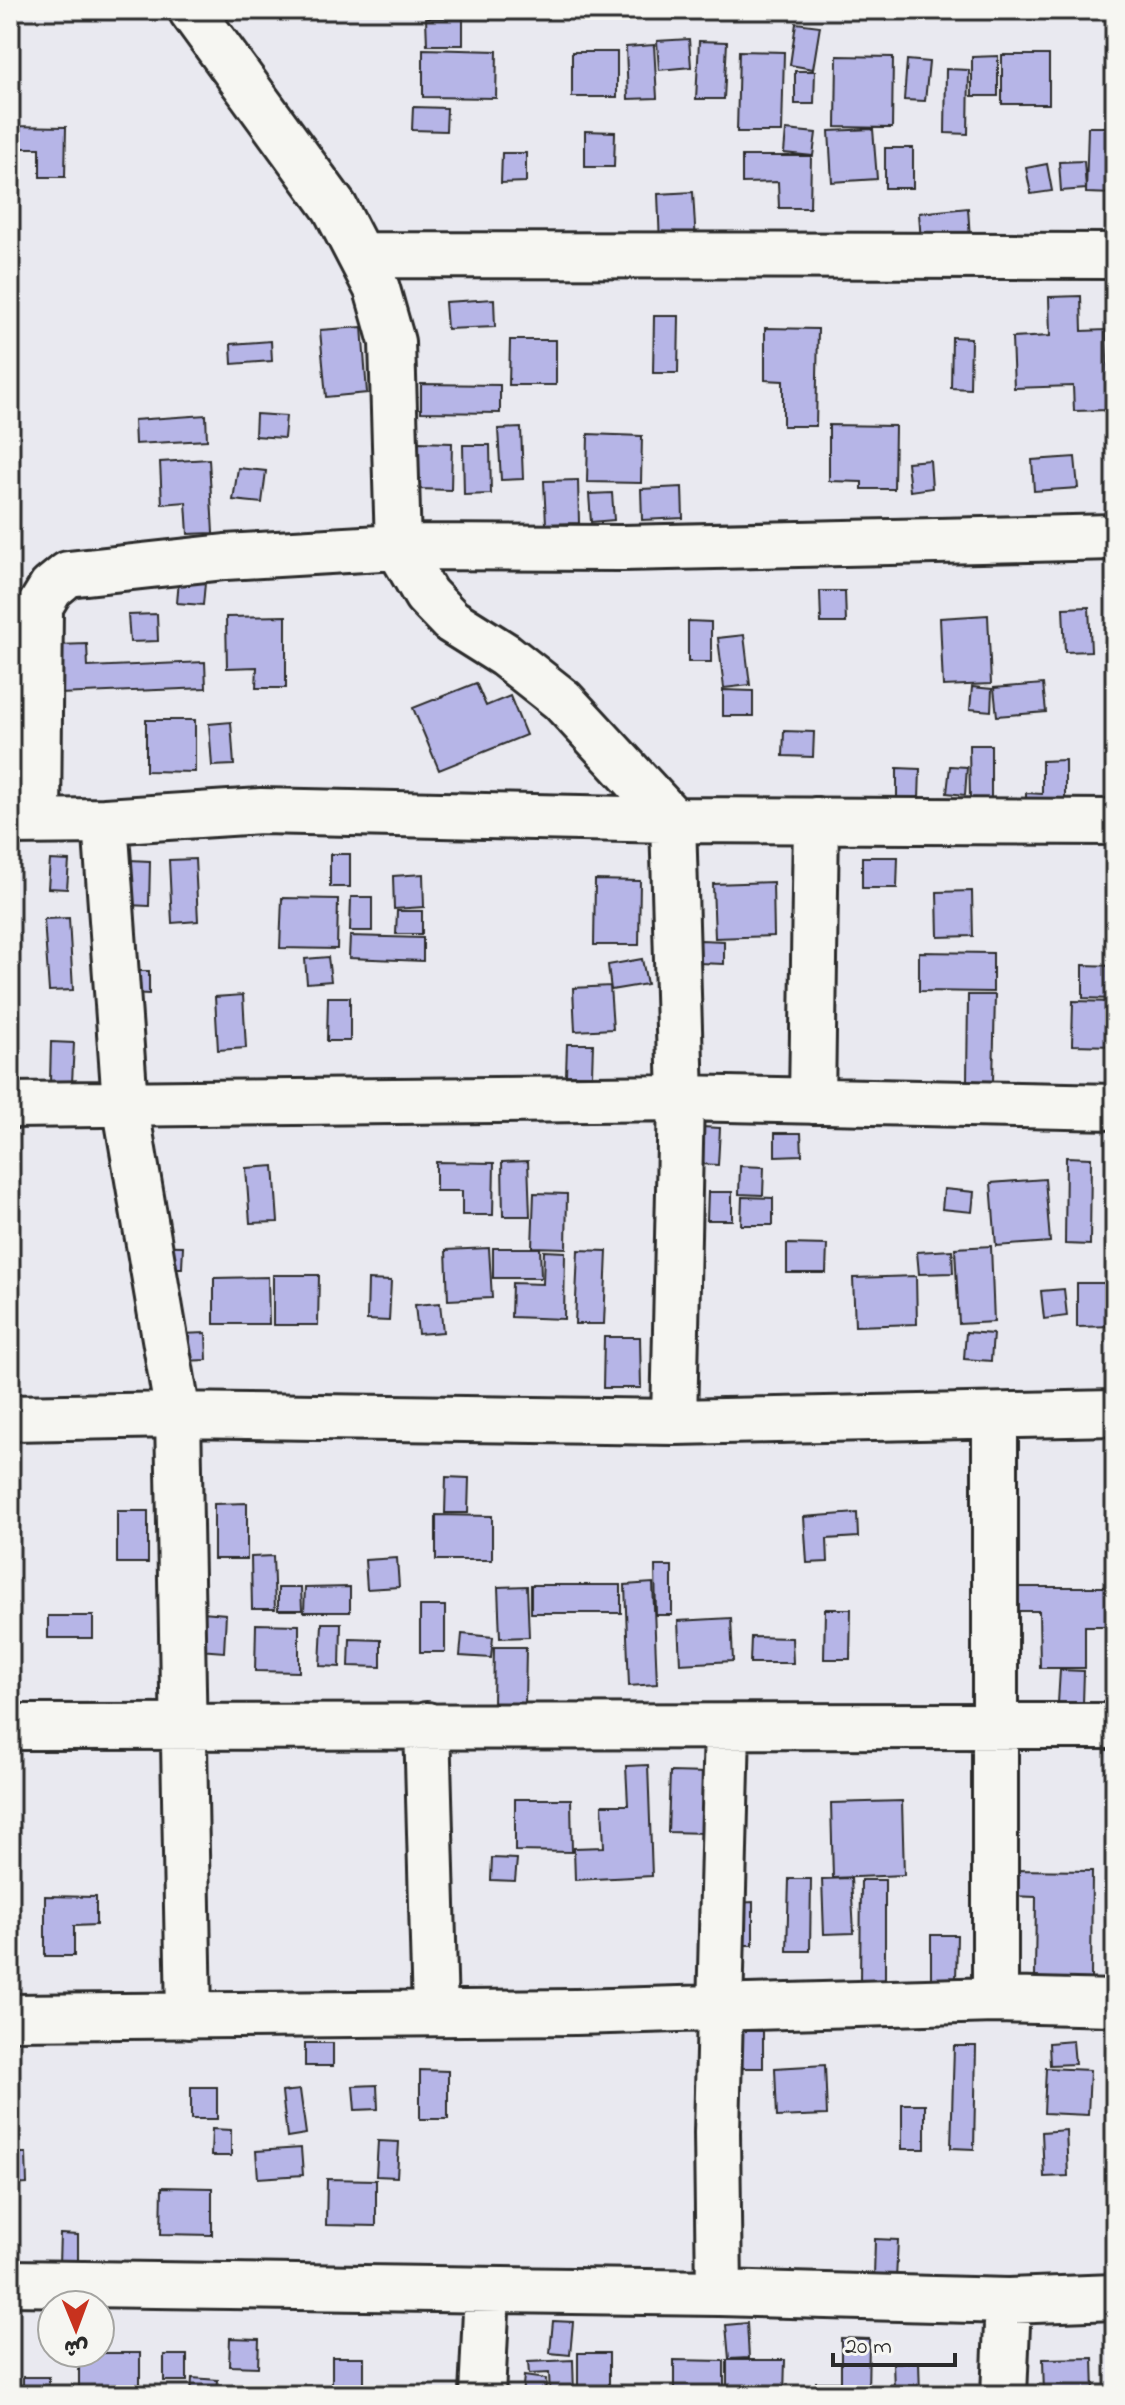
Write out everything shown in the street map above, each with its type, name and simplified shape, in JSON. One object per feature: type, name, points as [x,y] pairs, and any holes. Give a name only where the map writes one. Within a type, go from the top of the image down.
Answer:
[{"type":"street","points":[[191,10],[335,208],[377,289],[392,342],[398,547],[426,595],[451,621],[505,655],[562,700],[673,820],[681,1098],[674,1422]]},
{"type":"street","points":[[362,255],[1115,256]]},
{"type":"street","points":[[1115,537],[622,548],[398,547],[225,557],[68,574],[51,588],[40,606],[24,821],[105,821],[261,811],[673,820],[1115,822]]},
{"type":"street","points":[[812,1101],[816,820]]},
{"type":"street","points":[[105,821],[125,1103],[178,1415],[181,1724],[189,2016]]},
{"type":"street","points":[[10,1105],[681,1098],[1115,1107]]},
{"type":"street","points":[[10,1418],[178,1415],[674,1422],[1115,1413]]},
{"type":"street","points":[[995,1417],[995,2000]]},
{"type":"street","points":[[10,1727],[181,1724],[1115,1726]]},
{"type":"street","points":[[427,1725],[435,2012]]},
{"type":"street","points":[[719,2293],[717,2133],[727,1727]]},
{"type":"street","points":[[10,2017],[722,2009],[995,2000],[1115,2003]]},
{"type":"street","points":[[10,2283],[719,2293],[1008,2301],[1115,2297]]},
{"type":"street","points":[[482,2395],[487,2291]]},
{"type":"street","points":[[1004,2395],[1008,2301]]},
{"type":"building","points":[[426,18],[463,18],[463,45],[427,45]]},
{"type":"building","points":[[796,23],[820,26],[813,69],[790,65]]},
{"type":"building","points":[[689,39],[691,67],[659,70],[657,41]]},
{"type":"building","points":[[699,41],[727,42],[724,99],[696,99]]},
{"type":"building","points":[[654,45],[657,98],[628,99],[626,47]]},
{"type":"building","points":[[423,49],[497,51],[496,98],[423,97]]},
{"type":"building","points":[[739,51],[784,52],[782,132],[737,132]]},
{"type":"building","points":[[572,52],[617,52],[617,97],[572,97]]},
{"type":"building","points":[[1002,55],[1049,55],[1049,104],[1002,104]]},
{"type":"building","points":[[837,56],[893,57],[892,128],[836,127]]},
{"type":"building","points":[[998,56],[998,96],[972,96],[972,57]]},
{"type":"building","points":[[907,60],[929,62],[925,101],[904,100]]},
{"type":"building","points":[[946,69],[969,70],[968,134],[945,133]]},
{"type":"building","points":[[795,71],[815,71],[814,104],[795,104]]},
{"type":"building","points":[[413,107],[447,108],[446,131],[412,130]]},
{"type":"building","points":[[10,126],[66,127],[65,177],[40,177],[40,148],[10,148]]},
{"type":"building","points":[[1088,127],[1115,127],[1115,194],[1086,193]]},
{"type":"building","points":[[873,129],[877,179],[832,182],[829,131]]},
{"type":"building","points":[[786,130],[816,133],[813,156],[784,153]]},
{"type":"building","points":[[585,131],[615,132],[614,167],[585,167]]},
{"type":"building","points":[[885,148],[913,148],[913,188],[885,188]]},
{"type":"building","points":[[502,153],[526,153],[526,182],[501,183]]},
{"type":"building","points":[[742,156],[811,156],[810,208],[779,208],[778,182],[742,183]]},
{"type":"building","points":[[1084,161],[1086,189],[1061,191],[1059,162]]},
{"type":"building","points":[[1047,164],[1052,191],[1031,194],[1026,168]]},
{"type":"building","points":[[693,192],[696,243],[660,245],[658,194]]},
{"type":"building","points":[[1107,197],[1115,197],[1115,240],[1106,240]]},
{"type":"building","points":[[968,208],[970,239],[921,243],[919,213]]},
{"type":"building","points":[[1081,296],[1082,331],[1106,330],[1109,410],[1074,411],[1073,386],[1014,388],[1012,338],[1050,336],[1049,297]]},
{"type":"building","points":[[494,299],[495,327],[447,329],[445,302]]},
{"type":"building","points":[[654,316],[679,316],[678,373],[653,373]]},
{"type":"building","points":[[362,327],[367,393],[326,397],[320,330]]},
{"type":"building","points":[[765,328],[818,329],[816,426],[783,426],[783,381],[765,380]]},
{"type":"building","points":[[952,337],[971,338],[970,389],[951,388]]},
{"type":"building","points":[[510,340],[556,340],[556,385],[509,385]]},
{"type":"building","points":[[271,341],[272,361],[232,364],[231,344]]},
{"type":"building","points":[[421,384],[500,385],[500,413],[421,412]]},
{"type":"building","points":[[256,414],[286,416],[284,438],[255,436]]},
{"type":"building","points":[[206,415],[207,440],[135,444],[134,420]]},
{"type":"building","points":[[829,425],[895,426],[894,489],[862,489],[862,482],[829,481]]},
{"type":"building","points":[[521,428],[523,479],[501,480],[498,429]]},
{"type":"building","points":[[588,434],[642,436],[641,483],[587,482]]},
{"type":"building","points":[[419,442],[452,443],[451,490],[418,489]]},
{"type":"building","points":[[463,445],[490,445],[491,494],[464,495]]},
{"type":"building","points":[[1075,457],[1078,488],[1034,491],[1032,460]]},
{"type":"building","points":[[209,459],[213,533],[188,534],[186,502],[162,504],[160,462]]},
{"type":"building","points":[[930,460],[932,488],[910,491],[907,462]]},
{"type":"building","points":[[238,468],[266,471],[262,503],[233,500]]},
{"type":"building","points":[[578,480],[579,523],[546,524],[544,481]]},
{"type":"building","points":[[682,487],[683,518],[642,520],[641,489]]},
{"type":"building","points":[[612,493],[614,520],[591,522],[589,494]]},
{"type":"building","points":[[179,580],[205,583],[203,605],[177,603]]},
{"type":"building","points":[[820,591],[845,591],[846,623],[821,623]]},
{"type":"building","points":[[1089,607],[1091,651],[1065,652],[1063,608]]},
{"type":"building","points":[[157,614],[158,641],[130,642],[128,615]]},
{"type":"building","points":[[988,615],[991,684],[943,686],[940,618]]},
{"type":"building","points":[[286,616],[286,688],[256,688],[257,667],[227,668],[226,617]]},
{"type":"building","points":[[688,621],[711,622],[711,662],[688,662]]},
{"type":"building","points":[[744,635],[750,685],[724,688],[718,638]]},
{"type":"building","points":[[87,644],[88,667],[205,662],[206,688],[59,694],[57,645]]},
{"type":"building","points":[[45,654],[46,688],[10,689],[10,655]]},
{"type":"building","points":[[476,683],[486,706],[510,696],[526,735],[439,770],[413,708]]},
{"type":"building","points":[[1043,684],[1046,712],[997,716],[994,688]]},
{"type":"building","points":[[972,687],[992,689],[991,711],[970,709]]},
{"type":"building","points":[[723,690],[753,691],[753,716],[723,716]]},
{"type":"building","points":[[146,720],[195,720],[195,772],[146,771]]},
{"type":"building","points":[[231,722],[234,765],[212,766],[209,724]]},
{"type":"building","points":[[784,731],[814,732],[813,757],[783,756]]},
{"type":"building","points":[[969,745],[991,745],[991,798],[970,798]]},
{"type":"building","points":[[1065,760],[1065,816],[1026,816],[1026,793],[1042,794],[1042,761]]},
{"type":"building","points":[[950,766],[967,767],[965,795],[947,793]]},
{"type":"building","points":[[897,768],[920,769],[919,800],[897,799]]},
{"type":"building","points":[[330,854],[350,854],[350,887],[330,887]]},
{"type":"building","points":[[862,857],[898,857],[897,888],[862,888]]},
{"type":"building","points":[[195,859],[198,921],[172,923],[169,860]]},
{"type":"building","points":[[50,860],[69,861],[67,889],[48,888]]},
{"type":"building","points":[[129,860],[150,861],[149,906],[128,905]]},
{"type":"building","points":[[423,874],[424,907],[394,909],[393,876]]},
{"type":"building","points":[[595,880],[640,881],[639,945],[594,945]]},
{"type":"building","points":[[773,882],[774,936],[715,938],[713,884]]},
{"type":"building","points":[[972,891],[973,936],[938,937],[937,892]]},
{"type":"building","points":[[351,897],[372,897],[372,931],[350,931]]},
{"type":"building","points":[[282,898],[338,899],[337,949],[280,948]]},
{"type":"building","points":[[397,911],[422,911],[422,934],[396,934]]},
{"type":"building","points":[[69,918],[73,990],[49,991],[44,919]]},
{"type":"building","points":[[350,936],[423,938],[423,961],[349,958]]},
{"type":"building","points":[[700,940],[724,941],[724,964],[699,963]]},
{"type":"building","points":[[919,952],[993,953],[993,992],[919,991]]},
{"type":"building","points":[[328,957],[331,981],[307,983],[305,959]]},
{"type":"building","points":[[642,959],[647,984],[611,990],[608,965]]},
{"type":"building","points":[[1083,965],[1115,966],[1115,999],[1083,998]]},
{"type":"building","points":[[128,971],[149,971],[149,994],[128,993]]},
{"type":"building","points":[[610,986],[613,1029],[575,1031],[573,988]]},
{"type":"building","points":[[243,995],[246,1048],[218,1050],[215,997]]},
{"type":"building","points":[[968,995],[995,995],[993,1082],[967,1082]]},
{"type":"building","points":[[328,997],[350,997],[350,1041],[327,1041]]},
{"type":"building","points":[[10,1001],[14,1001],[15,1053],[10,1053]]},
{"type":"building","points":[[1073,1001],[1115,1002],[1115,1046],[1072,1045]]},
{"type":"building","points":[[51,1042],[74,1043],[72,1083],[50,1082]]},
{"type":"building","points":[[567,1044],[593,1044],[592,1075],[566,1075]]},
{"type":"building","points":[[701,1127],[720,1128],[718,1165],[700,1164]]},
{"type":"building","points":[[775,1133],[801,1133],[802,1155],[775,1156]]},
{"type":"building","points":[[1066,1157],[1091,1158],[1090,1245],[1065,1244]]},
{"type":"building","points":[[528,1161],[530,1216],[503,1216],[502,1162]]},
{"type":"building","points":[[436,1162],[494,1163],[493,1215],[462,1215],[462,1191],[436,1191]]},
{"type":"building","points":[[274,1166],[278,1222],[250,1223],[246,1168]]},
{"type":"building","points":[[740,1166],[764,1167],[763,1195],[739,1194]]},
{"type":"building","points":[[1045,1179],[1050,1242],[996,1246],[991,1183]]},
{"type":"building","points":[[944,1189],[974,1192],[972,1212],[942,1209]]},
{"type":"building","points":[[708,1192],[732,1192],[732,1220],[707,1220]]},
{"type":"building","points":[[534,1193],[567,1194],[566,1248],[532,1247]]},
{"type":"building","points":[[742,1197],[773,1198],[773,1225],[741,1225]]},
{"type":"building","points":[[787,1244],[827,1245],[826,1273],[787,1273]]},
{"type":"building","points":[[128,1245],[183,1246],[182,1268],[128,1268]]},
{"type":"building","points":[[991,1246],[994,1322],[959,1324],[955,1248]]},
{"type":"building","points":[[489,1248],[492,1298],[448,1300],[446,1250]]},
{"type":"building","points":[[493,1248],[540,1248],[541,1278],[493,1278]]},
{"type":"building","points":[[578,1250],[607,1251],[604,1324],[575,1324]]},
{"type":"building","points":[[952,1250],[953,1273],[919,1274],[917,1252]]},
{"type":"building","points":[[544,1251],[565,1252],[564,1319],[511,1317],[512,1283],[543,1284]]},
{"type":"building","points":[[273,1275],[319,1275],[318,1325],[273,1325]]},
{"type":"building","points":[[916,1276],[917,1324],[855,1326],[853,1278]]},
{"type":"building","points":[[268,1277],[269,1324],[214,1324],[214,1278]]},
{"type":"building","points":[[368,1280],[391,1281],[389,1321],[367,1320]]},
{"type":"building","points":[[1077,1283],[1115,1283],[1115,1326],[1077,1327]]},
{"type":"building","points":[[1064,1289],[1067,1316],[1044,1319],[1041,1291]]},
{"type":"building","points":[[440,1303],[443,1332],[418,1334],[415,1305]]},
{"type":"building","points":[[966,1332],[993,1334],[991,1361],[964,1359]]},
{"type":"building","points":[[206,1333],[207,1360],[182,1361],[181,1334]]},
{"type":"building","points":[[604,1337],[640,1337],[641,1388],[603,1388]]},
{"type":"building","points":[[446,1477],[469,1478],[468,1513],[445,1513]]},
{"type":"building","points":[[247,1503],[247,1559],[214,1559],[214,1504]]},
{"type":"building","points":[[117,1511],[148,1511],[148,1563],[117,1563]]},
{"type":"building","points":[[857,1513],[858,1537],[827,1539],[828,1562],[807,1563],[804,1517]]},
{"type":"building","points":[[436,1515],[492,1516],[492,1560],[436,1560]]},
{"type":"building","points":[[273,1556],[275,1609],[252,1609],[251,1557]]},
{"type":"building","points":[[397,1558],[399,1587],[367,1589],[365,1560]]},
{"type":"building","points":[[655,1566],[672,1566],[672,1615],[656,1615]]},
{"type":"building","points":[[653,1583],[657,1684],[629,1686],[625,1585]]},
{"type":"building","points":[[531,1585],[621,1585],[621,1613],[531,1613]]},
{"type":"building","points":[[527,1586],[529,1637],[500,1638],[498,1587]]},
{"type":"building","points":[[350,1587],[350,1612],[304,1612],[305,1588]]},
{"type":"building","points":[[1006,1587],[1115,1587],[1115,1653],[1108,1653],[1107,1626],[1085,1626],[1085,1668],[1040,1668],[1039,1611],[1006,1611]]},
{"type":"building","points":[[278,1588],[301,1588],[302,1610],[278,1610]]},
{"type":"building","points":[[420,1606],[445,1606],[445,1652],[420,1652]]},
{"type":"building","points":[[825,1609],[851,1609],[850,1659],[824,1659]]},
{"type":"building","points":[[202,1612],[226,1614],[224,1652],[199,1650]]},
{"type":"building","points":[[48,1616],[93,1616],[93,1638],[48,1638]]},
{"type":"building","points":[[731,1618],[733,1661],[680,1664],[678,1621]]},
{"type":"building","points":[[322,1623],[341,1623],[340,1667],[320,1666]]},
{"type":"building","points":[[256,1624],[299,1625],[299,1672],[255,1671]]},
{"type":"building","points":[[462,1634],[493,1637],[491,1658],[460,1656]]},
{"type":"building","points":[[751,1637],[792,1638],[793,1663],[750,1663]]},
{"type":"building","points":[[350,1639],[381,1640],[381,1667],[349,1666]]},
{"type":"building","points":[[494,1647],[526,1647],[525,1705],[493,1705]]},
{"type":"building","points":[[1060,1670],[1084,1671],[1083,1704],[1058,1703]]},
{"type":"building","points":[[648,1765],[652,1876],[575,1880],[574,1848],[604,1847],[602,1805],[628,1805],[626,1766]]},
{"type":"building","points":[[670,1772],[707,1773],[706,1833],[668,1832]]},
{"type":"building","points":[[515,1799],[571,1799],[572,1852],[515,1851]]},
{"type":"building","points":[[902,1801],[904,1875],[833,1878],[831,1803]]},
{"type":"building","points":[[492,1858],[517,1859],[515,1881],[491,1880]]},
{"type":"building","points":[[1010,1870],[1092,1871],[1091,1979],[1035,1978],[1036,1897],[1010,1896]]},
{"type":"building","points":[[1110,1877],[1115,1877],[1115,1938],[1108,1938]]},
{"type":"building","points":[[851,1878],[854,1933],[824,1934],[822,1879]]},
{"type":"building","points":[[789,1879],[811,1879],[810,1951],[787,1951]]},
{"type":"building","points":[[861,1880],[885,1880],[885,1983],[860,1983]]},
{"type":"building","points":[[45,1896],[96,1897],[96,1925],[74,1926],[74,1956],[45,1956]]},
{"type":"building","points":[[753,1902],[753,1945],[736,1945],[736,1903]]},
{"type":"building","points":[[931,1935],[957,1935],[956,1981],[931,1980]]},
{"type":"building","points":[[719,2030],[763,2031],[763,2068],[719,2068]]},
{"type":"building","points":[[1073,2041],[1075,2064],[1050,2065],[1049,2043]]},
{"type":"building","points":[[305,2043],[333,2043],[333,2066],[305,2066]]},
{"type":"building","points":[[954,2046],[976,2046],[974,2149],[951,2148]]},
{"type":"building","points":[[825,2065],[827,2115],[777,2117],[775,2068]]},
{"type":"building","points":[[1046,2068],[1090,2070],[1088,2115],[1044,2113]]},
{"type":"building","points":[[420,2070],[448,2071],[448,2119],[420,2119]]},
{"type":"building","points":[[377,2085],[378,2109],[355,2110],[353,2086]]},
{"type":"building","points":[[191,2087],[217,2087],[217,2119],[191,2119]]},
{"type":"building","points":[[300,2090],[306,2134],[287,2137],[282,2092]]},
{"type":"building","points":[[902,2104],[925,2104],[925,2149],[902,2149]]},
{"type":"building","points":[[212,2129],[231,2130],[231,2156],[211,2156]]},
{"type":"building","points":[[1066,2130],[1068,2176],[1044,2177],[1042,2132]]},
{"type":"building","points":[[378,2141],[399,2142],[397,2177],[376,2176]]},
{"type":"building","points":[[301,2148],[303,2175],[258,2178],[256,2151]]},
{"type":"building","points":[[10,2153],[26,2153],[27,2184],[10,2185]]},
{"type":"building","points":[[327,2179],[376,2180],[376,2226],[326,2225]]},
{"type":"building","points":[[162,2187],[212,2188],[212,2235],[161,2234]]},
{"type":"building","points":[[60,2234],[78,2235],[78,2264],[59,2264]]},
{"type":"building","points":[[875,2239],[898,2240],[896,2279],[874,2278]]},
{"type":"building","points":[[553,2321],[573,2322],[570,2355],[550,2353]]},
{"type":"building","points":[[747,2323],[749,2358],[729,2359],[726,2325]]},
{"type":"building","points":[[230,2338],[259,2339],[258,2367],[229,2366]]},
{"type":"building","points":[[841,2338],[869,2339],[868,2395],[816,2395],[816,2382],[841,2382]]},
{"type":"building","points":[[116,2353],[140,2353],[140,2395],[79,2395],[79,2369],[116,2369]]},
{"type":"building","points":[[578,2353],[609,2353],[609,2395],[578,2395]]},
{"type":"building","points":[[164,2355],[187,2355],[187,2381],[164,2381]]},
{"type":"building","points":[[332,2357],[364,2357],[364,2395],[332,2395]]},
{"type":"building","points":[[1093,2358],[1094,2395],[1044,2395],[1043,2359]]},
{"type":"building","points":[[573,2360],[574,2395],[550,2395],[549,2373],[529,2374],[528,2362]]},
{"type":"building","points":[[674,2360],[724,2361],[724,2395],[674,2395]]},
{"type":"building","points":[[727,2360],[785,2360],[784,2395],[727,2395]]},
{"type":"building","points":[[919,2362],[920,2395],[871,2395],[871,2390],[894,2389],[893,2363]]},
{"type":"building","points":[[524,2376],[546,2379],[545,2395],[522,2395]]},
{"type":"building","points":[[23,2377],[49,2377],[49,2395],[23,2395]]},
{"type":"building","points":[[192,2378],[218,2380],[217,2395],[191,2395]]}]
